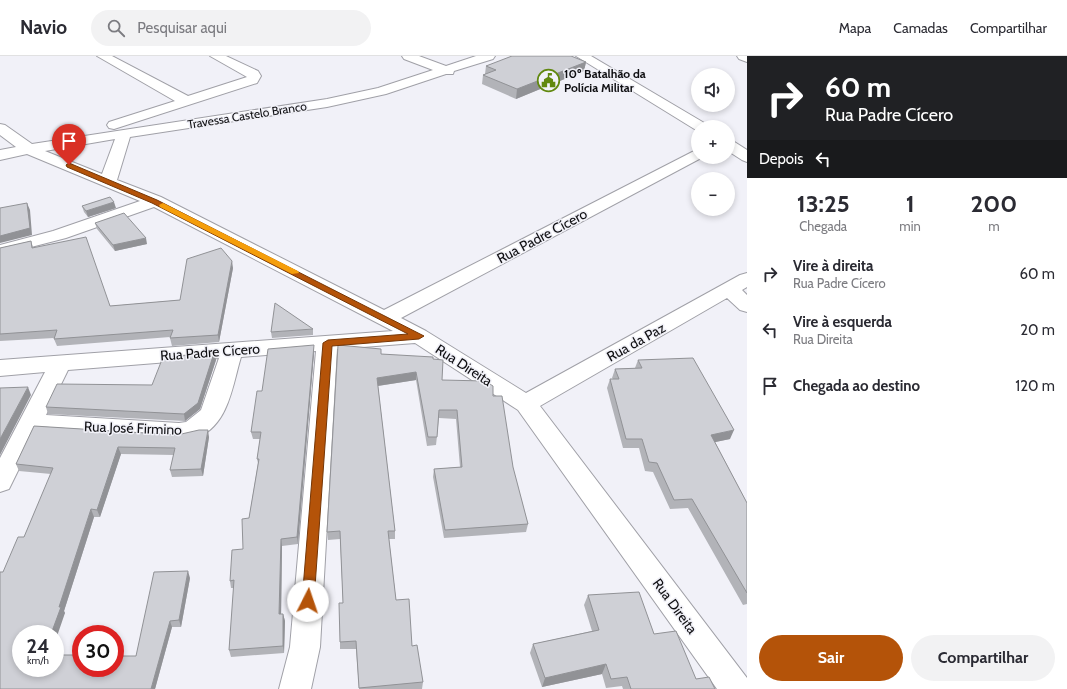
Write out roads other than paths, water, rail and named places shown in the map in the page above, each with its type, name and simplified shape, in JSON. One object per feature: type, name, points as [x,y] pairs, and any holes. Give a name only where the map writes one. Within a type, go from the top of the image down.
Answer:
[{"type":"street","points":[[103,56],[186,102]]},
{"type":"street","points":[[60,144],[252,80],[254,76],[216,56]]},
{"type":"street","points":[[408,56],[448,71]]},
{"type":"street","name":"Travessa Castelo Branco","points":[[0,155],[60,144],[328,103],[381,91],[448,71],[489,56]]},
{"type":"street","points":[[582,56],[691,121]]},
{"type":"street","points":[[743,56],[747,58]]},
{"type":"street","name":"Rua Direita","points":[[0,128],[30,150],[155,201],[385,318],[419,336],[526,404],[736,689]]},
{"type":"street","points":[[108,181],[124,134]]},
{"type":"street","points":[[735,149],[747,157]]},
{"type":"street","name":"Rua Padre Cícero","points":[[385,318],[691,158]]},
{"type":"street","points":[[0,250],[32,243],[83,228],[155,201]]},
{"type":"street","points":[[738,284],[747,306]]},
{"type":"street","name":"Rua da Paz","points":[[526,404],[738,284]]},
{"type":"street","name":"Rua Padre Cícero","points":[[0,368],[419,336]]},
{"type":"street","points":[[295,689],[305,647],[328,343]]},
{"type":"street","name":"Rua José Firmino","points":[[30,423],[179,432],[193,429],[211,415],[232,351]]},
{"type":"street","points":[[0,482],[60,364]]},
{"type":"place","name":"10º Batalhão da Polícia Militar","points":[[549,80]]}]
